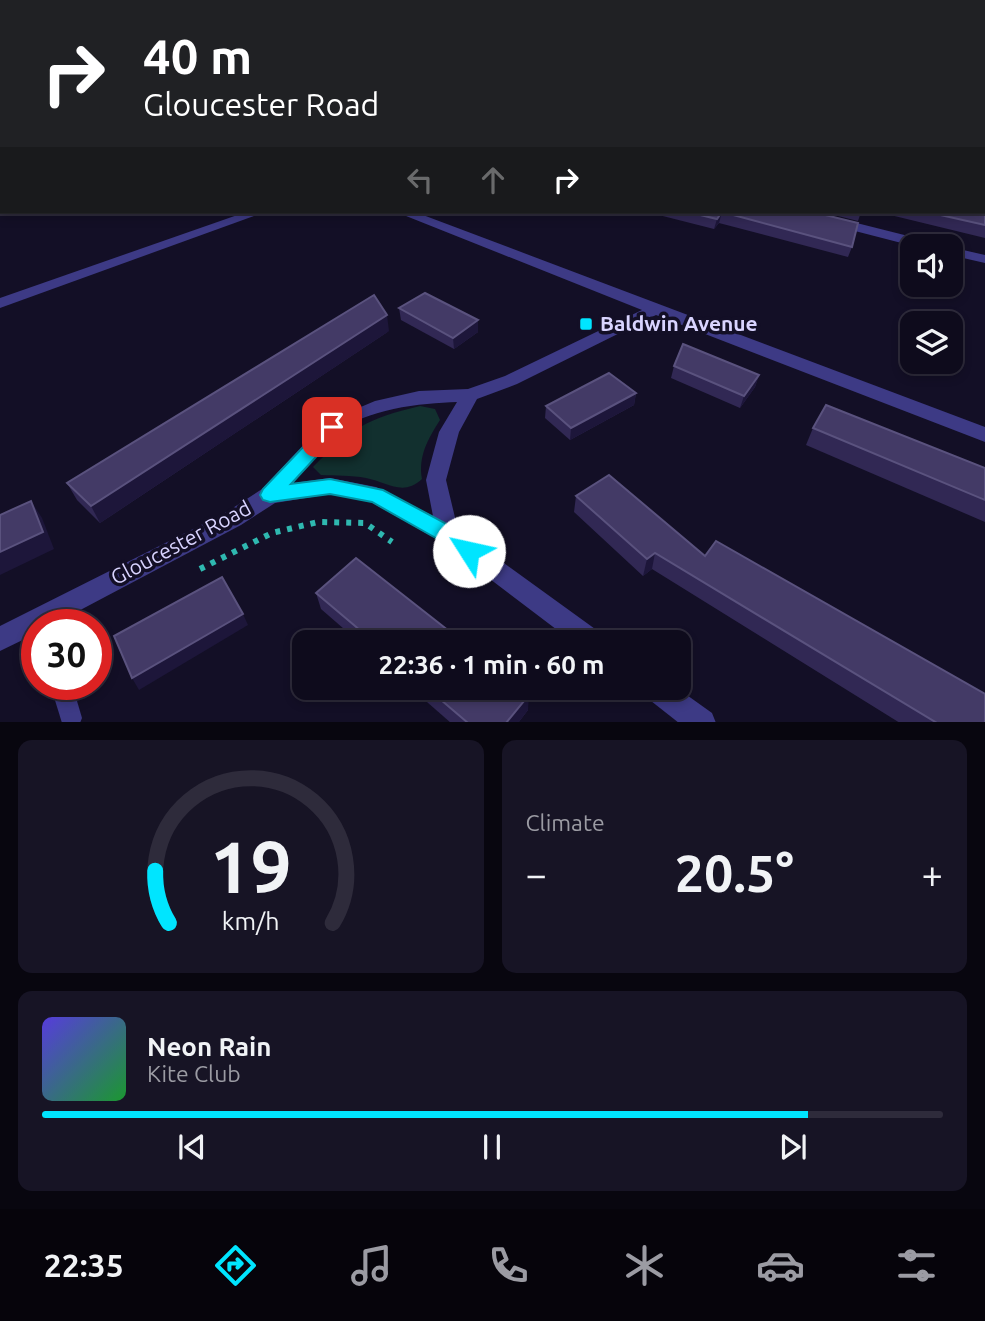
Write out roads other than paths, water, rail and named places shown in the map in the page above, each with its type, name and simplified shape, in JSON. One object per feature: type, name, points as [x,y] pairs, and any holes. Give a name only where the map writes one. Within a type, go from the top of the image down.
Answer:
[{"type":"street","points":[[0,303],[252,214]]},
{"type":"street","points":[[408,214],[985,435]]},
{"type":"street","points":[[805,214],[900,238]]},
{"type":"street","points":[[963,254],[985,260]]},
{"type":"street","name":"Gloucester Road","points":[[64,609],[233,519],[270,495],[332,427],[375,407],[419,397],[470,395],[511,380],[654,310]]},
{"type":"street","points":[[448,535],[436,480],[449,432],[470,395]]},
{"type":"street","points":[[270,495],[330,486],[376,495],[448,535],[577,630]]},
{"type":"street","name":"Gloucester Road","points":[[0,639],[21,630]]},
{"type":"street","points":[[671,700],[701,722]]},
{"type":"lane","points":[[66,700],[71,719]]},
{"type":"place","name":"Baldwin Avenue","points":[[586,324]]}]
